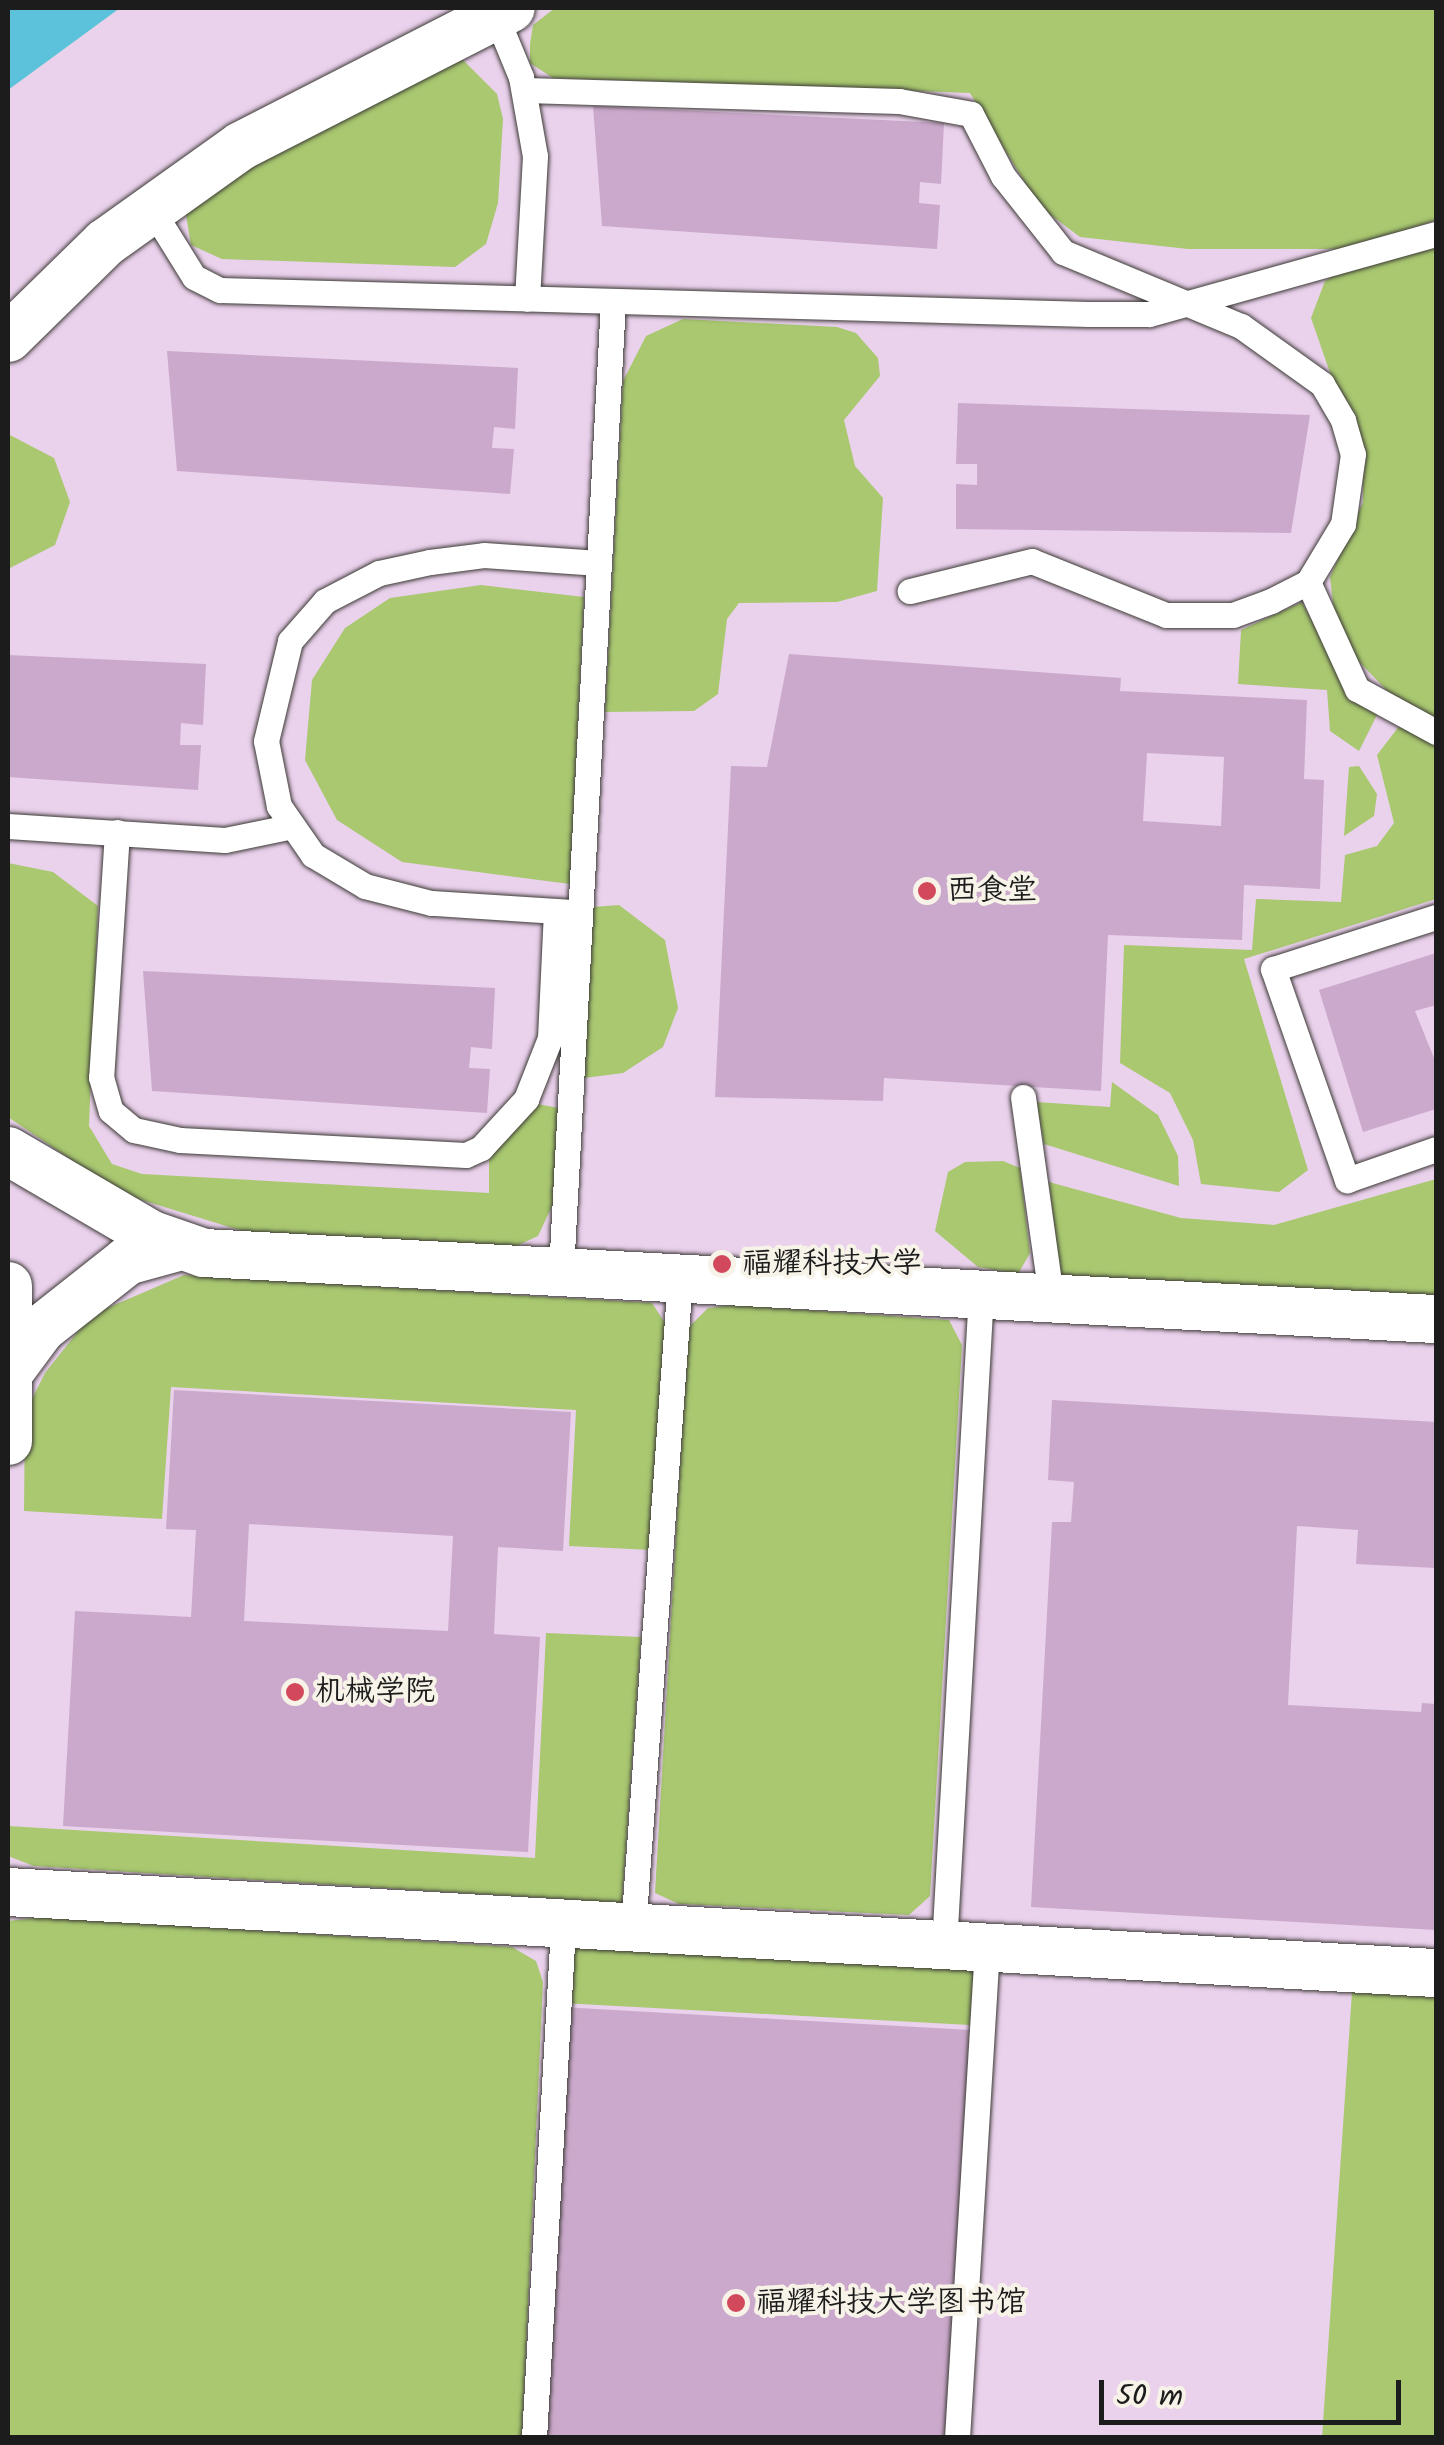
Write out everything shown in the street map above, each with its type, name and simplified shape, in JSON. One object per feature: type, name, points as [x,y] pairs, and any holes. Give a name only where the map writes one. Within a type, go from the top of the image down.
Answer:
[{"type":"street","points":[[8,338],[150,208],[241,146],[503,11]]},
{"type":"street","points":[[8,1151],[177,1247]]},
{"type":"street","points":[[13,1367],[41,1329],[127,1261],[177,1247],[561,1272],[1436,1319]]},
{"type":"street","points":[[8,1286],[13,1367],[8,1440]]},
{"type":"street","points":[[8,1892],[1436,1973]]},
{"type":"lane","points":[[503,11],[525,90],[535,156],[528,299]]},
{"type":"lane","points":[[525,90],[948,106],[972,114],[1004,176],[1063,252],[1090,270],[1195,300],[1288,356],[1322,384],[1344,420],[1353,493],[1328,559],[1308,582],[1233,615],[1194,619],[1138,608],[1032,561],[910,592]]},
{"type":"lane","points":[[150,208],[207,288],[1090,314],[1149,314],[1436,234]]},
{"type":"lane","points":[[117,832],[101,1076],[111,1111],[134,1130],[466,1155],[509,1122],[538,1076],[550,1038],[568,911],[599,563],[613,301]]},
{"type":"lane","points":[[568,911],[431,903],[365,886],[313,855],[293,826],[266,741],[290,641],[325,602],[379,573],[484,555],[599,563]]},
{"type":"lane","points":[[1308,582],[1357,689],[1436,732]]},
{"type":"lane","points":[[8,826],[225,840],[293,826]]},
{"type":"lane","points":[[561,1272],[571,1089],[568,911]]},
{"type":"lane","points":[[1436,917],[1273,969],[1347,1180],[1436,1149]]},
{"type":"lane","points":[[538,1076],[571,1089]]},
{"type":"lane","points":[[1024,1097],[1051,1297]]},
{"type":"lane","points":[[633,1930],[680,1278]]},
{"type":"lane","points":[[957,2438],[981,1293]]},
{"type":"lane","points":[[534,2438],[562,1926]]},
{"type":"shaded area","name":"福耀科技大学","points":[[120,8],[1436,8],[1436,2437],[8,2437],[8,90]]},
{"type":"green space","points":[[555,8],[1436,8],[1436,220],[1350,249],[1188,249],[1080,237],[1040,207],[970,93],[553,78],[530,63],[530,44],[533,25]]},
{"type":"green space","points":[[458,55],[497,94],[503,119],[498,203],[486,244],[455,267],[222,259],[191,245],[184,203]]},
{"type":"green space","points":[[1436,246],[1436,720],[1396,700],[1344,646],[1335,620],[1330,577],[1363,502],[1363,468],[1311,318],[1325,281],[1341,271]]},
{"type":"green space","points":[[683,319],[837,327],[856,333],[878,358],[880,376],[844,420],[855,466],[883,498],[877,591],[837,602],[739,603],[727,619],[718,694],[694,711],[605,712],[623,381],[646,336]]},
{"type":"green space","points":[[8,434],[54,458],[70,502],[55,545],[8,569]]},
{"type":"green space","points":[[481,585],[584,597],[570,884],[402,862],[337,820],[305,760],[312,680],[345,628],[390,598]]},
{"type":"green space","points":[[1302,602],[1348,689],[1377,715],[1359,751],[1330,731],[1327,690],[1238,684],[1241,630]]},
{"type":"green space","points":[[1400,725],[1436,743],[1436,899],[1244,959],[1308,1170],[1279,1192],[1201,1184],[1193,1140],[1170,1093],[1120,1063],[1124,945],[1252,950],[1256,899],[1341,902],[1345,855],[1377,846],[1394,823],[1377,755]]},
{"type":"green space","points":[[1359,766],[1377,794],[1374,816],[1344,836],[1349,767]]},
{"type":"green space","points":[[8,863],[53,872],[98,906],[89,1126],[112,1164],[142,1174],[489,1193],[489,1160],[532,1103],[564,1109],[554,1202],[538,1236],[514,1247],[249,1233],[122,1194],[8,1117]]},
{"type":"green space","points":[[619,905],[665,940],[678,1008],[663,1047],[623,1073],[584,1078],[593,907]]},
{"type":"green space","points":[[1112,1082],[1158,1115],[1178,1156],[1179,1186],[1044,1144],[1036,1102],[1110,1107]]},
{"type":"green space","points":[[1003,1161],[1020,1168],[1030,1253],[1018,1274],[978,1267],[935,1231],[948,1172],[965,1162]]},
{"type":"green space","points":[[1436,1179],[1436,1299],[1060,1279],[1049,1182],[1181,1218],[1274,1225]]},
{"type":"green space","points":[[184,1275],[652,1303],[667,1326],[652,1550],[569,1546],[576,1410],[171,1387],[162,1519],[24,1511],[25,1413],[45,1373],[91,1315]]},
{"type":"green space","points":[[734,1305],[949,1320],[962,1345],[930,1896],[909,1915],[679,1904],[655,1893],[688,1328],[708,1308]]},
{"type":"green space","points":[[546,1633],[641,1637],[622,1903],[34,1866],[8,1856],[8,1826],[535,1858]]},
{"type":"green space","points":[[44,1917],[512,1947],[536,1961],[543,1982],[522,2437],[8,2438],[8,1921]]},
{"type":"green space","points":[[565,1941],[974,1963],[970,2025],[562,2003]]},
{"type":"green space","points":[[1352,1992],[1436,1997],[1436,2437],[1322,2438]]},
{"type":"water","points":[[8,8],[120,8],[8,90]]},
{"type":"building","points":[[593,106],[944,123],[941,184],[920,182],[919,203],[940,205],[937,249],[602,226]]},
{"type":"building","points":[[167,351],[518,368],[515,429],[494,427],[492,448],[514,449],[510,494],[177,471]]},
{"type":"building","points":[[958,403],[1310,415],[1291,533],[956,529],[956,484],[977,485],[977,464],[956,464]]},
{"type":"building","points":[[789,654],[1121,678],[1120,691],[1307,700],[1304,779],[1324,780],[1320,889],[1244,885],[1242,940],[1108,935],[1101,1091],[884,1078],[883,1101],[715,1097],[731,766],[767,767]],"holes":[[[1147,753],[1224,757],[1221,826],[1143,821]]]},
{"type":"building","points":[[8,655],[206,664],[203,725],[181,723],[180,745],[201,745],[198,790],[8,777]]},
{"type":"building","points":[[1436,953],[1436,1005],[1415,1011],[1436,1063],[1436,1109],[1363,1132],[1319,990]]},
{"type":"building","points":[[143,971],[495,988],[492,1049],[471,1047],[469,1068],[490,1069],[487,1113],[152,1091]]},
{"type":"building","points":[[174,1390],[571,1412],[563,1551],[498,1547],[494,1634],[540,1637],[528,1852],[63,1826],[75,1611],[191,1617],[196,1530],[166,1529]],"holes":[[[249,1524],[453,1536],[448,1631],[244,1621]]]},
{"type":"building","points":[[1052,1400],[1436,1422],[1436,1568],[1356,1564],[1358,1530],[1297,1526],[1288,1705],[1421,1712],[1422,1703],[1436,1704],[1436,1930],[1031,1907],[1052,1522],[1071,1522],[1074,1482],[1048,1480]]},
{"type":"building","points":[[561,2007],[970,2030],[947,2438],[536,2438]]},
{"type":"place","name":"西食堂","points":[[927,891]]},
{"type":"place","name":"福耀科技大学","points":[[722,1264]]},
{"type":"place","name":"机械学院","points":[[295,1692]]},
{"type":"place","name":"福耀科技大学图书馆","points":[[736,2303]]}]
